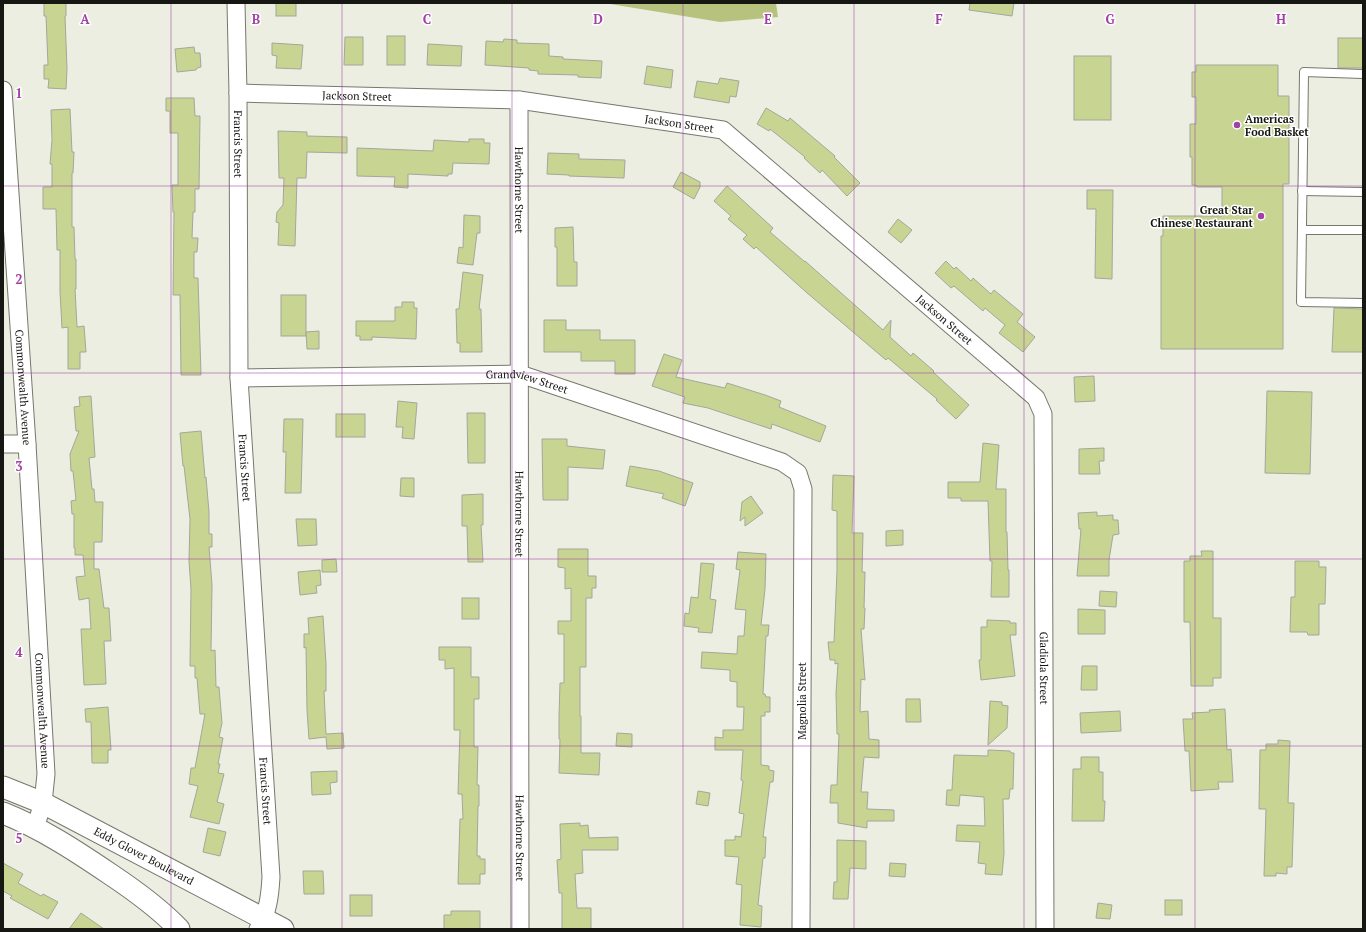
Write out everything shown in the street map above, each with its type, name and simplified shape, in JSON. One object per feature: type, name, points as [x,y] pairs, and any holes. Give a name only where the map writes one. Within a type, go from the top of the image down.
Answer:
[{"type":"street","name":"Francis Street","points":[[236,3],[238,93],[239,378],[271,876],[270,895],[261,924]]},
{"type":"street","name":"Commonwealth Avenue","points":[[3,90],[7,202],[27,444],[46,774],[43,803],[35,828]]},
{"type":"street","name":"Jackson Street","points":[[238,93],[519,100],[723,130],[1036,398],[1041,407]]},
{"type":"street","name":"Hawthorne Street","points":[[519,100],[520,929]]},
{"type":"street","name":"Grandview Street","points":[[239,378],[520,374],[782,462],[798,473]]},
{"type":"street","name":"Gladiola Street","points":[[1041,407],[1043,414],[1045,929]]},
{"type":"street","points":[[3,444],[27,444]]},
{"type":"street","name":"Magnolia Street","points":[[798,473],[803,489],[801,929]]},
{"type":"street","name":"Eddy Glover Boulevard","points":[[3,787],[43,803],[261,924],[283,929]]},
{"type":"street","points":[[3,813],[35,828],[88,859],[138,893],[179,929]]},
{"type":"lane","points":[[1363,74],[1304,72],[1301,302],[1363,303]]},
{"type":"lane","points":[[1302,191],[1363,192]]},
{"type":"lane","points":[[1302,230],[1363,230]]},
{"type":"green space","points":[[604,3],[776,3],[778,17],[720,22]]},
{"type":"building","points":[[44,3],[66,3],[66,89],[48,88],[49,79],[44,79],[44,65],[48,65]]},
{"type":"building","points":[[276,3],[296,3],[296,16],[276,16]]},
{"type":"building","points":[[970,3],[1014,3],[1012,16],[969,10]]},
{"type":"building","points":[[387,36],[405,36],[405,65],[387,65]]},
{"type":"building","points":[[345,37],[363,37],[363,65],[344,65]]},
{"type":"building","points":[[1338,38],[1363,38],[1363,68],[1338,68]]},
{"type":"building","points":[[504,39],[517,40],[517,43],[549,44],[549,56],[563,57],[563,59],[602,61],[601,78],[578,77],[578,75],[538,74],[538,71],[529,70],[529,68],[485,65],[486,41],[503,42]]},
{"type":"building","points":[[272,43],[303,45],[301,69],[276,68],[277,56],[272,55]]},
{"type":"building","points":[[428,44],[462,46],[461,66],[427,65]]},
{"type":"building","points":[[194,47],[195,53],[200,53],[201,67],[197,68],[196,70],[177,72],[175,49]]},
{"type":"building","points":[[1074,56],[1111,56],[1111,120],[1074,120]]},
{"type":"building","points":[[1196,65],[1278,65],[1278,96],[1289,96],[1289,184],[1283,184],[1283,349],[1161,349],[1161,236],[1163,236],[1163,216],[1222,216],[1222,187],[1197,187],[1196,185],[1192,185],[1190,124],[1196,124],[1196,97],[1192,97],[1192,72],[1196,72]]},
{"type":"building","points":[[647,66],[673,70],[671,88],[644,84]]},
{"type":"building","points":[[720,78],[739,81],[736,97],[730,96],[729,103],[694,97],[697,81],[718,84]]},
{"type":"building","points":[[166,98],[194,98],[195,116],[200,116],[199,189],[195,189],[195,212],[193,212],[192,238],[198,238],[197,252],[194,252],[194,278],[198,278],[201,375],[181,375],[180,295],[173,295],[174,212],[172,185],[178,185],[178,133],[170,133],[170,111],[166,111]]},
{"type":"building","points":[[766,108],[788,121],[790,118],[835,156],[834,157],[860,183],[847,196],[822,170],[820,173],[804,158],[805,157],[770,129],[769,131],[757,124]]},
{"type":"building","points":[[70,109],[72,152],[74,152],[72,173],[72,227],[74,227],[76,259],[75,289],[77,327],[84,326],[86,352],[80,352],[80,369],[68,369],[68,327],[62,328],[60,250],[57,250],[56,209],[43,209],[43,187],[52,187],[52,164],[50,164],[52,140],[51,110]]},
{"type":"building","points":[[278,131],[307,132],[307,136],[347,137],[347,153],[307,152],[306,178],[297,178],[295,246],[278,245],[279,223],[276,222],[277,212],[283,205],[284,178],[279,178]]},
{"type":"building","points":[[469,139],[484,139],[484,143],[490,143],[489,164],[453,163],[452,174],[448,174],[448,176],[408,174],[408,188],[394,187],[395,177],[357,176],[357,148],[433,151],[434,140],[469,142]]},
{"type":"building","points":[[548,153],[579,154],[579,159],[625,160],[624,178],[547,174]]},
{"type":"building","points":[[681,172],[700,182],[700,187],[694,199],[673,187]]},
{"type":"building","points":[[727,186],[773,228],[770,232],[883,330],[891,320],[890,337],[911,356],[913,353],[934,371],[933,372],[969,405],[956,419],[936,400],[937,399],[888,358],[886,360],[756,247],[754,249],[743,239],[747,235],[728,219],[731,216],[714,201]]},
{"type":"building","points":[[1087,190],[1113,190],[1112,279],[1095,278],[1096,209],[1087,209]]},
{"type":"building","points":[[464,215],[480,216],[480,233],[477,233],[473,265],[457,263],[459,247],[463,248]]},
{"type":"building","points":[[898,219],[912,230],[901,243],[888,232]]},
{"type":"building","points":[[573,227],[574,262],[577,262],[577,286],[557,286],[557,247],[555,247],[555,228]]},
{"type":"building","points":[[946,261],[954,269],[956,267],[971,281],[973,278],[991,294],[994,290],[1023,314],[1017,322],[1035,337],[1023,352],[999,333],[1005,325],[985,308],[983,311],[954,286],[951,288],[935,273]]},
{"type":"building","points":[[463,272],[483,275],[479,309],[481,309],[482,352],[460,352],[460,343],[457,343],[456,309],[459,309]]},
{"type":"building","points":[[281,295],[306,295],[306,336],[281,336]]},
{"type":"building","points":[[402,302],[414,302],[414,308],[417,308],[416,339],[372,337],[372,340],[360,340],[360,336],[356,336],[356,321],[395,321],[395,307],[402,307]]},
{"type":"building","points":[[1334,308],[1363,309],[1363,352],[1332,352]]},
{"type":"building","points":[[544,320],[566,320],[566,330],[600,330],[600,340],[635,340],[635,374],[615,374],[615,361],[581,361],[581,352],[544,352]]},
{"type":"building","points":[[319,331],[319,349],[307,349],[306,332]]},
{"type":"building","points":[[664,354],[682,360],[676,377],[725,388],[727,383],[765,395],[781,401],[779,407],[826,426],[820,442],[772,424],[771,429],[708,408],[683,403],[685,397],[652,386]]},
{"type":"building","points":[[1094,376],[1095,401],[1075,402],[1074,377]]},
{"type":"building","points":[[1267,391],[1312,392],[1310,474],[1265,473]]},
{"type":"building","points":[[91,396],[95,457],[89,458],[92,489],[94,489],[95,502],[103,502],[102,542],[94,542],[94,569],[99,569],[104,608],[109,608],[111,641],[104,641],[106,684],[84,685],[81,629],[91,629],[89,598],[79,600],[76,577],[85,576],[83,555],[75,555],[74,548],[74,514],[72,514],[71,501],[76,500],[73,471],[71,471],[70,454],[79,431],[76,431],[74,407],[80,406],[79,397]]},
{"type":"building","points":[[398,401],[417,403],[414,439],[402,438],[403,427],[396,427]]},
{"type":"building","points":[[467,413],[485,413],[485,463],[468,463]]},
{"type":"building","points":[[336,414],[365,414],[365,437],[336,437]]},
{"type":"building","points":[[284,419],[303,419],[301,493],[285,493],[286,452],[283,452]]},
{"type":"building","points":[[201,431],[209,512],[209,534],[212,534],[212,547],[209,547],[212,585],[211,651],[215,650],[216,687],[219,687],[222,723],[219,737],[223,738],[218,764],[220,764],[218,773],[224,774],[217,802],[224,804],[219,824],[190,817],[198,786],[189,784],[191,768],[195,768],[205,714],[200,714],[197,678],[195,678],[195,666],[190,666],[190,519],[180,433]]},
{"type":"building","points":[[542,439],[567,439],[567,446],[605,450],[603,469],[568,467],[568,500],[543,500]]},
{"type":"building","points":[[983,443],[999,445],[996,489],[1006,489],[1009,597],[991,597],[992,561],[990,561],[988,501],[961,501],[961,498],[948,498],[948,482],[980,482]]},
{"type":"building","points":[[1104,448],[1104,461],[1099,461],[1100,474],[1079,474],[1079,449]]},
{"type":"building","points":[[630,466],[659,471],[693,483],[685,506],[662,498],[664,494],[626,486]]},
{"type":"building","points":[[833,475],[854,476],[852,533],[863,533],[862,572],[865,572],[865,608],[864,629],[861,629],[865,680],[861,679],[860,712],[868,711],[869,739],[879,740],[879,758],[864,757],[861,792],[868,792],[867,809],[894,810],[894,821],[867,821],[867,828],[838,823],[838,803],[830,803],[831,785],[837,785],[839,734],[837,734],[836,693],[838,663],[835,664],[835,660],[830,660],[828,642],[834,642],[837,571],[837,511],[832,510]]},
{"type":"building","points":[[401,478],[414,478],[414,497],[400,496]]},
{"type":"building","points":[[483,494],[483,525],[481,525],[483,562],[468,562],[467,526],[462,526],[462,495]]},
{"type":"building","points":[[751,496],[763,513],[745,526],[745,517],[740,521],[742,502]]},
{"type":"building","points":[[1097,512],[1097,516],[1113,515],[1113,520],[1118,520],[1119,534],[1113,535],[1109,560],[1109,576],[1077,576],[1081,529],[1079,529],[1078,513]]},
{"type":"building","points":[[296,519],[316,519],[317,545],[298,546]]},
{"type":"building","points":[[903,530],[903,545],[886,546],[886,531]]},
{"type":"building","points":[[558,549],[588,549],[588,576],[596,576],[596,588],[592,588],[592,598],[586,598],[586,667],[580,667],[580,716],[581,753],[600,753],[599,775],[559,773],[560,683],[564,683],[564,634],[558,634],[558,621],[571,621],[571,588],[565,589],[565,568],[558,567]]},
{"type":"building","points":[[1201,551],[1213,551],[1213,618],[1221,618],[1221,678],[1213,678],[1213,686],[1191,686],[1190,622],[1184,622],[1184,561],[1190,561],[1190,556],[1202,556]]},
{"type":"building","points":[[738,552],[766,554],[765,589],[761,625],[769,625],[768,636],[766,636],[763,694],[765,694],[766,697],[770,697],[770,712],[765,712],[765,716],[761,716],[761,765],[769,766],[769,770],[774,771],[773,782],[770,782],[763,837],[766,837],[765,858],[763,858],[758,905],[762,906],[761,927],[740,925],[742,885],[736,884],[739,857],[725,856],[725,840],[735,840],[735,836],[741,837],[744,814],[739,813],[743,781],[741,780],[743,750],[715,750],[715,737],[723,738],[723,730],[743,730],[744,707],[737,707],[737,682],[730,681],[730,670],[701,668],[702,652],[737,654],[738,636],[744,636],[746,610],[735,609],[740,570],[736,569]]},
{"type":"building","points":[[336,559],[337,572],[322,572],[322,560]]},
{"type":"building","points":[[1295,561],[1319,561],[1319,567],[1326,567],[1325,604],[1319,604],[1319,635],[1308,635],[1307,632],[1290,632],[1291,597],[1295,597]]},
{"type":"building","points":[[701,563],[714,564],[710,599],[716,600],[712,633],[698,632],[699,628],[684,626],[685,613],[689,614],[691,597],[698,598]]},
{"type":"building","points":[[320,570],[321,585],[316,586],[317,593],[300,595],[298,572]]},
{"type":"building","points":[[1100,591],[1117,592],[1116,607],[1099,606]]},
{"type":"building","points":[[462,598],[479,598],[479,619],[462,619]]},
{"type":"building","points":[[1078,609],[1105,610],[1105,634],[1078,634]]},
{"type":"building","points":[[323,616],[326,664],[326,691],[324,691],[326,734],[343,733],[344,748],[327,749],[326,737],[309,739],[306,647],[304,648],[304,634],[309,634],[308,618]]},
{"type":"building","points":[[987,620],[1010,621],[1010,623],[1016,623],[1016,635],[1010,635],[1015,676],[981,680],[979,660],[981,660],[981,627],[987,627]]},
{"type":"building","points":[[439,647],[471,647],[471,677],[479,677],[479,699],[474,699],[474,747],[478,747],[477,785],[479,785],[479,806],[477,856],[480,856],[480,859],[485,859],[485,874],[480,874],[480,884],[458,884],[460,819],[463,819],[462,794],[458,794],[460,730],[454,730],[454,668],[445,669],[445,660],[439,660]]},
{"type":"building","points":[[1082,666],[1097,666],[1097,690],[1081,690]]},
{"type":"building","points":[[906,699],[920,699],[921,722],[906,722]]},
{"type":"building","points":[[990,701],[1002,702],[1002,705],[1008,706],[1007,728],[988,745]]},
{"type":"building","points":[[108,707],[111,750],[108,750],[108,763],[92,763],[91,722],[86,722],[85,709]]},
{"type":"building","points":[[1225,709],[1227,750],[1231,749],[1233,782],[1218,782],[1219,789],[1191,791],[1189,751],[1185,751],[1183,719],[1193,719],[1192,713]]},
{"type":"building","points":[[1120,711],[1121,731],[1081,733],[1080,713]]},
{"type":"building","points":[[617,733],[632,734],[632,747],[616,746]]},
{"type":"building","points":[[1278,740],[1290,741],[1288,803],[1294,803],[1292,867],[1287,867],[1287,874],[1276,873],[1276,876],[1264,876],[1266,809],[1259,809],[1260,750],[1266,750],[1266,744],[1278,744]]},
{"type":"building","points":[[988,750],[1010,751],[1011,753],[1014,753],[1013,789],[1010,789],[1009,799],[1003,799],[1004,853],[1002,875],[985,874],[986,864],[978,863],[980,842],[956,841],[957,825],[985,826],[984,797],[960,795],[959,806],[946,805],[947,790],[952,790],[954,755],[988,756]]},
{"type":"building","points":[[1081,757],[1099,757],[1099,772],[1103,772],[1103,801],[1105,801],[1104,821],[1072,821],[1073,769],[1081,769]]},
{"type":"building","points":[[337,771],[337,782],[330,783],[331,794],[312,795],[311,772]]},
{"type":"building","points":[[698,791],[710,793],[708,806],[696,804]]},
{"type":"building","points":[[580,823],[580,826],[588,825],[589,838],[618,837],[618,850],[582,850],[583,873],[575,874],[577,908],[591,908],[591,929],[562,929],[562,893],[559,893],[557,860],[561,859],[560,824]]},
{"type":"building","points":[[208,828],[226,832],[220,856],[203,852]]},
{"type":"building","points":[[837,840],[866,841],[866,869],[850,868],[848,899],[833,899],[834,882],[837,882]]},
{"type":"building","points":[[3,863],[23,874],[18,883],[41,896],[43,894],[58,902],[48,919],[10,898],[12,896],[3,891]]},
{"type":"building","points":[[890,863],[906,864],[905,877],[889,876]]},
{"type":"building","points":[[303,871],[323,871],[324,894],[304,894]]},
{"type":"building","points":[[350,895],[372,895],[372,916],[350,916]]},
{"type":"building","points":[[1165,900],[1182,900],[1182,915],[1165,915]]},
{"type":"building","points":[[1098,903],[1112,905],[1110,919],[1096,918]]},
{"type":"building","points":[[451,911],[480,911],[480,929],[444,929],[444,915],[451,915]]},
{"type":"building","points":[[81,913],[104,929],[69,929]]},
{"type":"place","name":"Americas Food Basket","points":[[1237,125]]},
{"type":"place","name":"Great Star Chinese Restaurant","points":[[1261,216]]}]
